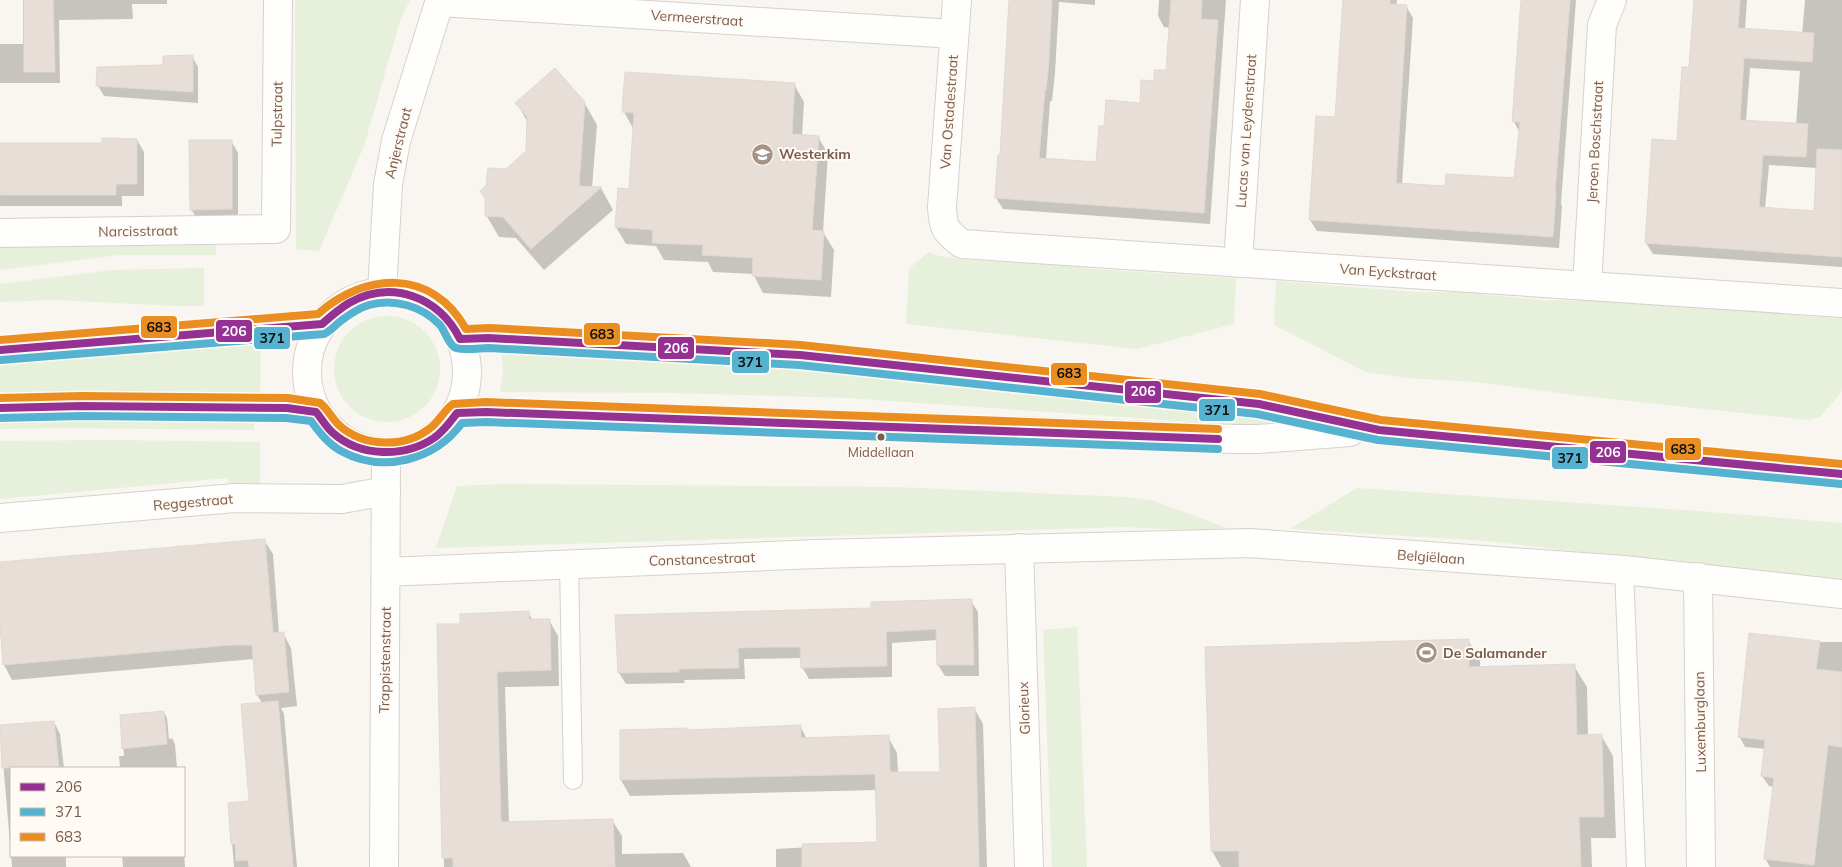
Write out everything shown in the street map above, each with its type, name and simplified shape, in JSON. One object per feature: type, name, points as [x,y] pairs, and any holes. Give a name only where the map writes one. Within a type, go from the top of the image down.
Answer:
[{"type":"street","name":"Tulpstraat","points":[[276,229],[278,0]]},
{"type":"street","name":"Van Ostadestraat","points":[[943,224],[942,207],[957,0]]},
{"type":"street","name":"Lucas van Leydenstraat","points":[[1238,263],[1255,0]]},
{"type":"street","name":"Jeroen Boschstraat","points":[[1587,286],[1602,25],[1612,0]]},
{"type":"street","name":"Vermeerstraat","points":[[440,1],[954,34]]},
{"type":"street","name":"Anjerstraat","points":[[382,292],[388,184],[396,141],[440,1]]},
{"type":"street","name":"Van Eyckstraat","points":[[943,224],[950,235],[962,244],[1842,303]]},
{"type":"street","name":"Narcisstraat","points":[[0,233],[276,229]]},
{"type":"street","points":[[382,292],[402,293],[420,299],[435,307],[447,318],[460,339],[466,357],[468,379],[464,397],[446,428],[435,438],[415,448],[401,452],[368,451],[352,445],[334,433],[316,412],[308,387],[306,370],[308,353],[322,324],[334,312],[358,297],[382,292]]},
{"type":"street","points":[[0,350],[322,324]]},
{"type":"street","points":[[460,339],[489,338],[800,355],[1259,404],[1379,430],[1842,474]]},
{"type":"street","points":[[0,408],[245,407],[286,408],[316,412]]},
{"type":"street","points":[[456,413],[486,412],[1235,439],[1379,430]]},
{"type":"street","name":"Trappistenstraat","points":[[384,867],[386,453]]},
{"type":"street","name":"Reggestraat","points":[[0,518],[235,498],[342,499],[386,490]]},
{"type":"street","name":"Belgiëlaan","points":[[1019,548],[1249,544],[1624,570],[1842,594]]},
{"type":"street","name":"Constancestraat","points":[[386,572],[817,554],[1019,548]]},
{"type":"street","name":"Glorieux","points":[[1019,548],[1029,867]]},
{"type":"street","name":"Luxemburglaan","points":[[1698,577],[1701,867]]},
{"type":"lane","points":[[568,564],[573,780]]},
{"type":"lane","points":[[1624,570],[1636,867]]},
{"type":"green space","points":[[295,0],[410,0],[400,21],[364,146],[319,251],[296,249]]},
{"type":"green space","points":[[216,245],[216,255],[119,255],[0,270],[0,247]]},
{"type":"green space","points":[[928,252],[943,257],[968,260],[1052,264],[1095,269],[1236,278],[1234,324],[1137,349],[906,324],[909,269]]},
{"type":"green space","points":[[204,268],[204,306],[54,300],[0,302],[0,284],[113,270]]},
{"type":"green space","points":[[1276,281],[1416,292],[1456,292],[1466,290],[1486,295],[1543,300],[1616,301],[1659,306],[1842,318],[1842,391],[1820,417],[1809,420],[1582,396],[1476,382],[1407,378],[1366,372],[1274,325]]},
{"type":"green space","points":[[387,316],[407,320],[424,332],[436,349],[440,369],[436,389],[424,406],[407,418],[387,422],[367,418],[350,406],[338,389],[334,369],[338,349],[350,332],[367,320]]},
{"type":"green space","points":[[261,344],[260,393],[0,393],[0,356]]},
{"type":"green space","points":[[501,346],[800,368],[987,391],[1274,417],[1295,427],[1238,425],[847,398],[673,393],[500,392],[503,371]]},
{"type":"green space","points":[[0,420],[254,420],[254,430],[0,429]]},
{"type":"green space","points":[[0,441],[260,442],[260,487],[230,487],[228,478],[0,499]]},
{"type":"green space","points":[[504,484],[893,487],[1127,497],[1154,501],[1227,528],[1187,530],[1125,527],[436,548],[457,486]]},
{"type":"green space","points":[[1357,488],[1698,511],[1842,523],[1842,582],[1486,541],[1290,529]]},
{"type":"green space","points":[[1077,627],[1087,867],[1052,867],[1043,630]]},
{"type":"building","points":[[24,0],[53,0],[55,72],[24,72]]},
{"type":"building","points":[[1009,0],[1052,0],[1049,61],[1039,158],[1096,162],[1099,126],[1104,126],[1106,100],[1140,103],[1141,80],[1154,81],[1154,70],[1166,70],[1171,0],[1202,0],[1201,19],[1218,20],[1204,213],[995,198],[998,155],[1000,155]]},
{"type":"building","points":[[1343,0],[1390,0],[1390,4],[1407,5],[1396,183],[1445,186],[1446,174],[1514,178],[1520,122],[1512,122],[1521,0],[1570,0],[1553,237],[1309,220],[1316,116],[1335,117]]},
{"type":"building","points":[[1694,0],[1740,0],[1738,28],[1814,33],[1812,62],[1744,58],[1740,120],[1808,124],[1806,157],[1763,155],[1759,207],[1814,211],[1817,149],[1842,150],[1842,257],[1645,243],[1652,139],[1677,141],[1682,67],[1689,67]]},
{"type":"building","points":[[193,55],[193,92],[96,86],[97,67],[163,65],[163,56]]},
{"type":"building","points":[[555,68],[585,102],[579,186],[602,187],[531,249],[503,217],[485,216],[485,198],[480,191],[486,186],[488,168],[506,169],[526,151],[527,117],[515,103]]},
{"type":"building","points":[[625,72],[795,83],[792,134],[819,136],[812,230],[824,231],[821,280],[752,276],[753,258],[702,255],[703,245],[652,243],[653,230],[615,227],[618,188],[629,189],[634,113],[622,112]]},
{"type":"building","points":[[102,138],[137,139],[137,184],[116,184],[116,195],[0,195],[0,143],[102,143]]},
{"type":"building","points":[[189,140],[232,140],[232,209],[190,210]]},
{"type":"building","points":[[265,539],[273,633],[284,632],[289,692],[256,695],[252,645],[231,645],[3,665],[0,625],[0,562]]},
{"type":"building","points":[[972,599],[974,665],[937,665],[936,629],[886,632],[887,666],[801,668],[800,647],[769,647],[738,648],[739,668],[679,669],[679,672],[618,673],[615,615],[871,608],[871,602]]},
{"type":"building","points":[[529,611],[529,619],[550,619],[551,670],[497,672],[501,822],[613,819],[615,867],[453,867],[453,858],[442,858],[437,624],[460,624],[460,614]]},
{"type":"building","points":[[1749,633],[1820,641],[1816,669],[1842,672],[1842,747],[1828,745],[1814,865],[1764,859],[1774,778],[1761,776],[1765,740],[1738,737]]},
{"type":"building","points":[[1469,639],[1469,667],[1575,664],[1577,735],[1602,734],[1604,817],[1579,817],[1581,867],[1239,867],[1239,851],[1211,851],[1205,647]]},
{"type":"building","points":[[278,701],[293,867],[249,867],[248,860],[236,861],[235,844],[231,844],[228,803],[249,801],[241,704]]},
{"type":"building","points":[[975,707],[979,867],[802,867],[802,844],[877,842],[875,774],[620,780],[620,730],[688,728],[688,730],[801,725],[801,738],[889,735],[890,772],[940,772],[938,709]]},
{"type":"building","points":[[164,711],[167,744],[122,749],[120,715]]},
{"type":"building","points":[[54,721],[59,767],[2,768],[0,725]]},
{"type":"transit line","name":"683","points":[[0,340],[318,314],[336,300],[356,290],[377,284],[397,283],[417,286],[435,295],[452,309],[466,329],[490,328],[801,345],[1260,394],[1381,420],[1842,464]]},
{"type":"transit line","name":"206","points":[[0,350],[322,324],[345,305],[365,296],[397,293],[413,296],[440,312],[451,324],[460,339],[489,338],[800,355],[1259,404],[1379,430],[1842,474]]},
{"type":"transit line","name":"371","points":[[1,360],[324,334],[358,309],[388,302],[416,308],[433,318],[440,325],[452,345],[461,349],[489,348],[799,365],[1257,414],[1378,440],[1841,484]]},
{"type":"transit line","name":"683","points":[[0,398],[82,396],[288,398],[320,403],[337,423],[350,433],[372,441],[384,442],[408,440],[419,435],[433,426],[453,404],[486,402],[1218,429]]},
{"type":"transit line","name":"206","points":[[0,408],[82,406],[287,408],[316,412],[331,431],[344,441],[356,447],[382,452],[396,452],[422,445],[441,432],[457,413],[486,412],[1218,439]]},
{"type":"transit line","name":"371","points":[[0,418],[82,416],[286,418],[311,421],[321,434],[341,451],[357,458],[374,462],[391,462],[423,454],[451,436],[462,423],[486,422],[1218,449]]},
{"type":"place","name":"Westerkim","points":[[763,154]]},
{"type":"place","name":"Middellaan","points":[[881,437]]},
{"type":"place","name":"De Salamander","points":[[1427,653]]}]
